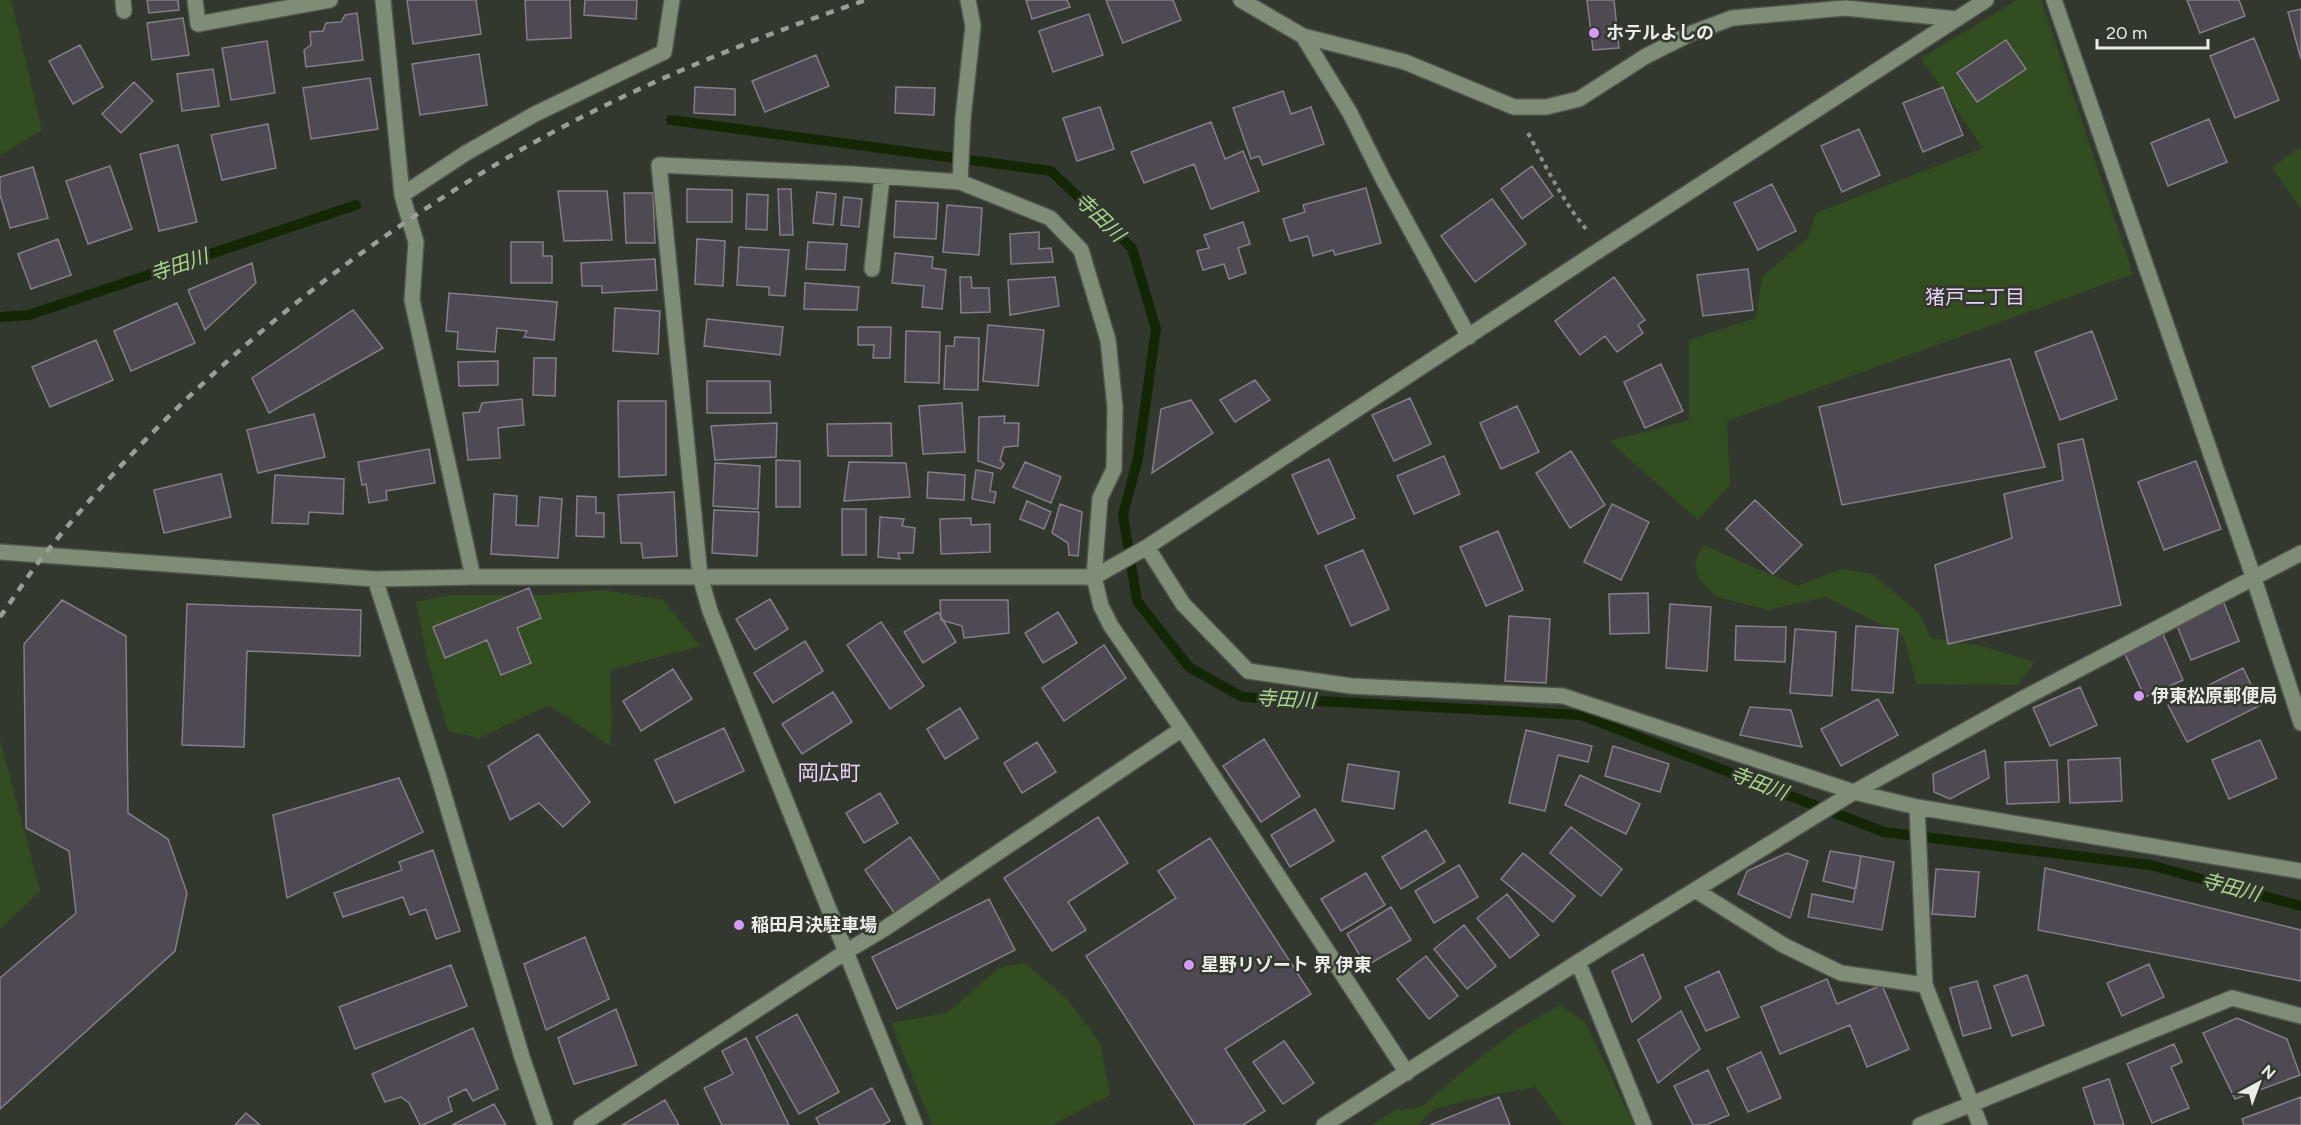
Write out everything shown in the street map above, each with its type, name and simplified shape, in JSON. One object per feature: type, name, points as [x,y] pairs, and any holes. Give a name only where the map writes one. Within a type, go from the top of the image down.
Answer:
[{"type":"street","points":[[195,0],[198,24],[330,0]]},
{"type":"street","points":[[382,0],[402,195],[416,242],[412,300],[473,577]]},
{"type":"street","points":[[402,195],[466,153],[535,114],[664,52],[672,0]]},
{"type":"street","points":[[961,181],[973,26],[968,0]]},
{"type":"street","points":[[1241,0],[1303,36],[1405,62],[1514,107],[1546,107],[1579,99],[1647,56],[1692,33],[1732,18],[1845,8],[1957,19]]},
{"type":"street","points":[[0,552],[375,579],[700,576],[1094,577],[1147,547],[1986,0]]},
{"type":"street","points":[[2054,0],[2254,579],[2301,723]]},
{"type":"street","points":[[1303,36],[1350,113],[1383,179],[1469,337]]},
{"type":"street","points":[[915,1125],[710,611],[700,576],[659,165],[961,181],[1050,218],[1081,250],[1108,340],[1115,407],[1114,469],[1100,498],[1094,577],[1101,606],[1110,626],[1182,729],[1407,1072]]},
{"type":"street","points":[[872,269],[882,177]]},
{"type":"street","points":[[1147,547],[1183,604],[1248,670],[1351,686],[1563,696],[1854,792],[1916,809],[2301,872]]},
{"type":"street","points":[[1324,1125],[1578,962],[1854,792],[2020,700],[2301,554]]},
{"type":"street","points":[[375,579],[432,754],[519,1046],[545,1125]]},
{"type":"street","points":[[581,1125],[847,951],[885,929],[1182,729]]},
{"type":"street","points":[[1916,809],[1925,985],[1980,1125]]},
{"type":"street","points":[[1695,890],[1783,945],[1841,973],[1925,985]]},
{"type":"street","points":[[1578,962],[1644,1125]]},
{"type":"street","points":[[1920,1125],[2232,998],[2301,1016]]},
{"type":"path","points":[[1514,107],[1570,209]]},
{"type":"green space","points":[[0,0],[11,0],[42,130],[0,155]]},
{"type":"green space","points":[[2017,0],[2041,0],[2133,274],[1727,421],[1730,485],[1698,520],[1609,441],[1689,420],[1689,340],[1756,318],[1762,277],[1808,238],[1816,213],[1983,148],[1921,58]]},
{"type":"green space","points":[[2301,147],[2301,209],[2272,167]]},
{"type":"green space","points":[[1703,545],[1797,586],[1842,569],[1872,574],[1919,613],[1931,638],[1982,646],[2035,662],[2018,685],[1917,684],[1903,635],[1826,597],[1768,610],[1717,597],[1698,578],[1695,562]]},
{"type":"green space","points":[[603,590],[663,600],[700,646],[610,670],[612,722],[610,746],[549,705],[479,738],[448,731],[427,657],[416,602],[451,595],[542,595]]},
{"type":"green space","points":[[0,739],[40,891],[0,929]]},
{"type":"green space","points":[[1025,963],[1068,1000],[1100,1043],[1110,1095],[1052,1125],[932,1125],[891,1023],[947,1013],[999,968]]},
{"type":"green space","points":[[1560,1005],[1585,1022],[1634,1125],[1563,1125],[1536,1087],[1490,1095],[1434,1109],[1418,1125],[1372,1125],[1394,1111],[1421,1107],[1521,1027]]},
{"type":"building","points":[[147,0],[178,0],[179,10],[149,13]]},
{"type":"building","points":[[407,0],[476,0],[481,34],[413,44]]},
{"type":"building","points":[[525,0],[570,0],[571,38],[527,40]]},
{"type":"building","points":[[585,0],[637,0],[636,19],[584,15]]},
{"type":"building","points":[[1026,0],[1067,0],[1070,7],[1032,19]]},
{"type":"building","points":[[1106,0],[1173,0],[1181,20],[1123,43]]},
{"type":"building","points":[[1587,0],[1614,0],[1619,48],[1593,50]]},
{"type":"building","points":[[2187,0],[2239,0],[2245,16],[2200,33]]},
{"type":"building","points":[[2301,9],[2301,59],[2288,12]]},
{"type":"building","points":[[357,13],[363,60],[306,67],[304,50],[311,45],[310,32],[323,31],[326,23],[341,22],[345,15]]},
{"type":"building","points":[[1089,14],[1103,55],[1053,72],[1039,31]]},
{"type":"building","points":[[183,18],[189,55],[152,60],[147,23]]},
{"type":"building","points":[[2254,38],[2279,100],[2235,118],[2210,56]]},
{"type":"building","points":[[2006,40],[2026,69],[1977,102],[1957,73]]},
{"type":"building","points":[[267,41],[275,93],[231,100],[222,48]]},
{"type":"building","points":[[80,45],[103,87],[73,104],[49,61]]},
{"type":"building","points":[[479,54],[487,105],[420,115],[412,64]]},
{"type":"building","points":[[816,55],[829,86],[765,112],[752,81]]},
{"type":"building","points":[[213,69],[219,106],[182,111],[177,74]]},
{"type":"building","points":[[370,78],[378,129],[311,139],[303,88]]},
{"type":"building","points":[[134,82],[153,101],[121,133],[102,114]]},
{"type":"building","points":[[695,87],[735,89],[735,115],[694,113]]},
{"type":"building","points":[[896,87],[935,88],[934,115],[895,113]]},
{"type":"building","points":[[1943,87],[1963,135],[1923,152],[1903,103]]},
{"type":"building","points":[[1283,91],[1291,114],[1311,107],[1324,144],[1263,165],[1259,156],[1251,159],[1233,108]]},
{"type":"building","points":[[1100,107],[1114,149],[1077,161],[1063,118]]},
{"type":"building","points":[[2209,119],[2227,162],[2168,186],[2151,143]]},
{"type":"building","points":[[1211,122],[1225,159],[1243,151],[1259,191],[1211,209],[1194,164],[1144,183],[1131,152]]},
{"type":"building","points":[[268,124],[276,168],[222,180],[211,135]]},
{"type":"building","points":[[1859,129],[1880,175],[1842,192],[1821,146]]},
{"type":"building","points":[[178,145],[197,222],[159,231],[140,154]]},
{"type":"building","points":[[110,166],[132,229],[88,244],[66,181]]},
{"type":"building","points":[[1532,166],[1553,196],[1522,219],[1501,189]]},
{"type":"building","points":[[33,167],[48,218],[10,228],[0,194],[0,177]]},
{"type":"building","points":[[1772,184],[1796,231],[1758,250],[1734,203]]},
{"type":"building","points":[[1366,188],[1381,243],[1335,255],[1333,250],[1313,256],[1308,236],[1290,241],[1283,219],[1305,212],[1303,205]]},
{"type":"building","points":[[687,189],[732,190],[732,222],[687,222]]},
{"type":"building","points":[[778,189],[791,189],[793,235],[780,235]]},
{"type":"building","points":[[558,191],[607,191],[612,240],[564,241]]},
{"type":"building","points":[[817,192],[836,194],[833,225],[813,223]]},
{"type":"building","points":[[624,193],[653,193],[655,243],[626,243]]},
{"type":"building","points":[[747,194],[768,195],[767,230],[746,229]]},
{"type":"building","points":[[844,197],[862,199],[859,227],[841,225]]},
{"type":"building","points":[[1492,199],[1526,244],[1475,282],[1441,236]]},
{"type":"building","points":[[896,201],[938,203],[936,239],[894,237]]},
{"type":"building","points":[[947,205],[982,208],[979,255],[943,252]]},
{"type":"building","points":[[1243,222],[1250,244],[1238,248],[1246,273],[1229,279],[1224,264],[1203,270],[1197,251],[1209,248],[1204,235]]},
{"type":"building","points":[[1039,232],[1039,249],[1051,248],[1053,262],[1011,264],[1010,234]]},
{"type":"building","points":[[58,239],[71,275],[31,289],[18,254]]},
{"type":"building","points":[[697,239],[725,241],[723,286],[695,284]]},
{"type":"building","points":[[511,242],[543,242],[543,256],[552,256],[552,283],[511,283]]},
{"type":"building","points":[[808,242],[847,244],[845,270],[806,269]]},
{"type":"building","points":[[739,247],[789,250],[785,296],[769,295],[769,287],[737,285]]},
{"type":"building","points":[[895,253],[933,257],[932,268],[946,270],[942,309],[922,307],[924,286],[892,283]]},
{"type":"building","points":[[655,259],[657,290],[602,293],[602,286],[582,286],[581,263]]},
{"type":"building","points":[[252,263],[256,283],[205,330],[188,290]]},
{"type":"building","points":[[1748,269],[1753,310],[1703,316],[1697,275]]},
{"type":"building","points":[[960,277],[971,277],[972,288],[989,288],[990,312],[961,313]]},
{"type":"building","points":[[1055,277],[1059,306],[1010,315],[1008,280]]},
{"type":"building","points":[[1614,277],[1645,320],[1638,325],[1643,333],[1617,352],[1605,336],[1580,355],[1555,321]]},
{"type":"building","points":[[805,283],[859,287],[857,310],[804,309]]},
{"type":"building","points":[[449,293],[557,302],[554,340],[524,337],[527,331],[497,328],[495,352],[457,349],[458,332],[446,331]]},
{"type":"building","points":[[177,303],[195,343],[131,371],[114,331]]},
{"type":"building","points":[[615,308],[660,311],[658,354],[613,351]]},
{"type":"building","points":[[353,310],[383,348],[269,413],[252,378]]},
{"type":"building","points":[[707,319],[783,327],[780,355],[704,346]]},
{"type":"building","points":[[988,325],[1044,330],[1038,386],[983,381]]},
{"type":"building","points":[[858,327],[891,327],[890,358],[873,358],[874,345],[858,345]]},
{"type":"building","points":[[906,331],[940,332],[939,383],[905,382]]},
{"type":"building","points":[[2092,331],[2117,399],[2060,420],[2035,352]]},
{"type":"building","points":[[955,337],[979,338],[978,390],[944,389],[946,346],[954,346]]},
{"type":"building","points":[[96,340],[113,380],[50,407],[32,367]]},
{"type":"building","points":[[534,358],[556,358],[555,396],[533,395]]},
{"type":"building","points":[[2010,359],[2045,467],[1842,505],[1819,407]]},
{"type":"building","points":[[498,361],[498,385],[459,386],[458,362]]},
{"type":"building","points":[[1661,364],[1683,411],[1645,428],[1624,382]]},
{"type":"building","points":[[1255,380],[1270,400],[1235,422],[1220,400]]},
{"type":"building","points":[[707,381],[770,381],[771,413],[707,413]]},
{"type":"building","points":[[1410,398],[1431,444],[1394,461],[1372,415]]},
{"type":"building","points":[[522,399],[524,425],[498,428],[500,458],[468,460],[463,413],[479,412],[482,403]]},
{"type":"building","points":[[1191,400],[1213,433],[1152,473],[1161,409]]},
{"type":"building","points":[[618,401],[666,401],[666,475],[619,477]]},
{"type":"building","points":[[962,403],[965,452],[923,454],[919,406]]},
{"type":"building","points":[[1517,406],[1539,452],[1501,469],[1480,423]]},
{"type":"building","points":[[314,414],[325,457],[258,473],[247,430]]},
{"type":"building","points":[[1005,416],[1004,423],[1019,423],[1018,446],[1004,447],[1000,460],[1004,464],[1001,469],[978,461],[979,417]]},
{"type":"building","points":[[777,423],[776,457],[715,460],[711,426]]},
{"type":"building","points":[[891,423],[892,456],[828,456],[827,424]]},
{"type":"building","points":[[2083,439],[2121,605],[1948,644],[1935,565],[2012,538],[2004,494],[2063,480],[2058,444]]},
{"type":"building","points":[[429,449],[435,483],[386,491],[387,500],[369,503],[366,484],[362,485],[358,462]]},
{"type":"building","points":[[1571,451],[1605,505],[1570,528],[1536,473]]},
{"type":"building","points":[[1444,456],[1460,494],[1414,514],[1397,476]]},
{"type":"building","points":[[1329,459],[1355,518],[1318,534],[1292,475]]},
{"type":"building","points":[[776,460],[800,461],[800,507],[776,507]]},
{"type":"building","points":[[2196,461],[2221,529],[2164,550],[2138,482]]},
{"type":"building","points":[[849,462],[906,463],[910,497],[844,501]]},
{"type":"building","points":[[1025,462],[1061,477],[1051,503],[1013,487]]},
{"type":"building","points":[[715,463],[760,466],[758,509],[713,506]]},
{"type":"building","points":[[976,470],[993,473],[990,491],[996,492],[994,503],[972,499]]},
{"type":"building","points":[[928,472],[965,475],[964,500],[927,498]]},
{"type":"building","points":[[221,474],[231,517],[164,533],[154,490]]},
{"type":"building","points":[[275,475],[344,479],[343,514],[309,512],[308,524],[272,523]]},
{"type":"building","points":[[674,492],[677,556],[643,558],[641,543],[621,543],[618,495]]},
{"type":"building","points":[[494,494],[517,496],[516,525],[538,526],[540,497],[562,499],[558,558],[491,554]]},
{"type":"building","points":[[577,496],[596,497],[596,513],[604,513],[604,537],[576,536]]},
{"type":"building","points":[[1755,500],[1802,545],[1773,574],[1726,529]]},
{"type":"building","points":[[1027,501],[1051,512],[1044,529],[1020,519]]},
{"type":"building","points":[[1060,504],[1082,512],[1078,556],[1069,555],[1068,543],[1052,533]]},
{"type":"building","points":[[1612,504],[1649,522],[1621,580],[1584,562]]},
{"type":"building","points":[[842,509],[866,509],[866,555],[842,555]]},
{"type":"building","points":[[714,510],[759,512],[757,556],[712,553]]},
{"type":"building","points":[[880,517],[904,519],[902,526],[915,528],[913,553],[898,553],[900,559],[878,557]]},
{"type":"building","points":[[971,518],[971,525],[990,524],[990,552],[941,554],[940,519]]},
{"type":"building","points":[[1498,531],[1523,590],[1486,606],[1460,547]]},
{"type":"building","points":[[1363,550],[1389,609],[1351,626],[1325,566]]},
{"type":"building","points":[[529,588],[541,618],[517,628],[531,663],[501,675],[487,640],[445,658],[433,627]]},
{"type":"building","points":[[1648,593],[1649,633],[1610,634],[1609,594]]},
{"type":"building","points":[[770,599],[788,629],[755,650],[736,619]]},
{"type":"building","points":[[62,600],[126,636],[128,813],[168,839],[187,893],[175,951],[0,1109],[0,978],[76,913],[69,851],[26,828],[24,644]]},
{"type":"building","points":[[940,600],[1008,600],[1009,633],[964,638],[962,626],[941,620]]},
{"type":"building","points":[[2224,603],[2239,641],[2191,660],[2175,621]]},
{"type":"building","points":[[187,604],[361,610],[360,656],[247,651],[244,747],[182,745]]},
{"type":"building","points":[[1670,604],[1711,607],[1707,671],[1666,668]]},
{"type":"building","points":[[938,612],[956,642],[923,663],[904,632]]},
{"type":"building","points":[[1058,612],[1077,643],[1043,663],[1025,633]]},
{"type":"building","points":[[1509,616],[1550,619],[1546,683],[1505,681]]},
{"type":"building","points":[[881,622],[924,686],[890,709],[847,645]]},
{"type":"building","points":[[1736,626],[1786,627],[1785,662],[1735,660]]},
{"type":"building","points":[[1856,626],[1898,629],[1893,693],[1852,690]]},
{"type":"building","points":[[1795,629],[1836,632],[1832,696],[1790,693]]},
{"type":"building","points":[[2162,632],[2183,680],[2145,697],[2123,650]]},
{"type":"building","points":[[805,641],[823,671],[773,703],[754,673]]},
{"type":"building","points":[[1104,645],[1126,678],[1064,721],[1042,688]]},
{"type":"building","points":[[2243,668],[2261,705],[2187,742],[2168,705]]},
{"type":"building","points":[[673,669],[692,699],[641,731],[623,701]]},
{"type":"building","points":[[2080,687],[2097,725],[2050,746],[2033,708]]},
{"type":"building","points":[[833,692],[852,722],[802,754],[782,724]]},
{"type":"building","points":[[1878,699],[1898,735],[1841,766],[1821,729]]},
{"type":"building","points":[[1750,707],[1791,710],[1802,747],[1740,735]]},
{"type":"building","points":[[960,708],[978,738],[945,759],[927,729]]},
{"type":"building","points":[[724,728],[744,771],[675,803],[655,760]]},
{"type":"building","points":[[1526,730],[1592,746],[1588,762],[1558,755],[1545,811],[1509,803]]},
{"type":"building","points":[[538,734],[590,802],[563,827],[539,803],[510,820],[488,766]]},
{"type":"building","points":[[1264,739],[1300,796],[1261,822],[1223,766]]},
{"type":"building","points":[[2260,740],[2277,778],[2229,799],[2212,760]]},
{"type":"building","points":[[1037,742],[1056,772],[1022,793],[1004,763]]},
{"type":"building","points":[[1613,746],[1669,764],[1660,792],[1605,776]]},
{"type":"building","points":[[1985,750],[1989,778],[1950,799],[1934,792],[1933,774]]},
{"type":"building","points":[[2120,758],[2122,801],[2070,803],[2068,760]]},
{"type":"building","points":[[2057,760],[2059,802],[2007,804],[2005,762]]},
{"type":"building","points":[[1348,764],[1399,772],[1394,809],[1342,801]]},
{"type":"building","points":[[1580,775],[1640,804],[1626,834],[1565,805]]},
{"type":"building","points":[[399,778],[423,832],[287,898],[273,815]]},
{"type":"building","points":[[880,793],[898,823],[864,843],[846,813]]},
{"type":"building","points":[[1315,809],[1334,841],[1290,867],[1271,835]]},
{"type":"building","points":[[1098,817],[1128,863],[1068,902],[1086,930],[1052,951],[1004,878]]},
{"type":"building","points":[[1571,827],[1622,869],[1601,896],[1550,853]]},
{"type":"building","points":[[1426,830],[1445,862],[1401,889],[1382,857]]},
{"type":"building","points":[[910,837],[941,882],[895,914],[865,870]]},
{"type":"building","points":[[1210,838],[1311,994],[1225,1049],[1265,1111],[1243,1125],[1195,1125],[1086,956],[1176,898],[1158,871]]},
{"type":"building","points":[[433,850],[460,931],[436,939],[426,909],[410,915],[403,897],[343,917],[334,893],[402,870],[399,862]]},
{"type":"building","points":[[1830,851],[1861,856],[1856,889],[1823,881]]},
{"type":"building","points":[[1523,853],[1575,896],[1553,922],[1501,879]]},
{"type":"building","points":[[1787,853],[1808,861],[1790,918],[1738,894],[1747,871]]},
{"type":"building","points":[[1861,856],[1894,862],[1882,930],[1808,917],[1812,894],[1853,902]]},
{"type":"building","points":[[1459,865],[1478,897],[1434,923],[1415,891]]},
{"type":"building","points":[[2045,868],[2301,930],[2301,981],[2038,930]]},
{"type":"building","points":[[1936,869],[1979,872],[1975,917],[1932,914]]},
{"type":"building","points":[[1366,873],[1385,905],[1341,931],[1321,899]]},
{"type":"building","points":[[1507,894],[1539,935],[1510,958],[1477,918]]},
{"type":"building","points":[[989,899],[1015,950],[897,1009],[872,957]]},
{"type":"building","points":[[1391,907],[1411,940],[1366,966],[1347,934]]},
{"type":"building","points":[[1464,925],[1496,966],[1467,989],[1434,949]]},
{"type":"building","points":[[585,937],[609,999],[546,1030],[524,964]]},
{"type":"building","points":[[1643,954],[1661,998],[1632,1022],[1612,971]]},
{"type":"building","points":[[1426,956],[1458,996],[1429,1019],[1397,979]]},
{"type":"building","points":[[2149,964],[2164,997],[2122,1016],[2107,983]]},
{"type":"building","points":[[451,965],[467,1006],[355,1049],[339,1007]]},
{"type":"building","points":[[1719,971],[1739,1017],[1706,1031],[1685,987]]},
{"type":"building","points":[[2027,975],[2044,1025],[2012,1036],[1994,986]]},
{"type":"building","points":[[1827,979],[1837,1004],[1882,985],[1909,1049],[1867,1067],[1850,1025],[1780,1054],[1761,1007]]},
{"type":"building","points":[[1977,981],[1991,1028],[1963,1036],[1950,988]]},
{"type":"building","points":[[616,1009],[637,1065],[574,1084],[558,1038]]},
{"type":"building","points":[[1681,1011],[1700,1049],[1658,1083],[1638,1040]]},
{"type":"building","points":[[797,1014],[839,1092],[799,1114],[756,1037]]},
{"type":"building","points":[[2237,1018],[2287,1039],[2300,1075],[2235,1099],[2203,1033]]},
{"type":"building","points":[[473,1028],[498,1089],[473,1101],[466,1089],[448,1098],[452,1111],[423,1125],[420,1125],[409,1103],[401,1097],[385,1102],[372,1074]]},
{"type":"building","points":[[746,1038],[789,1125],[722,1125],[704,1088],[733,1074],[722,1051]]},
{"type":"building","points":[[1284,1041],[1314,1083],[1283,1104],[1253,1062]]},
{"type":"building","points":[[2174,1044],[2182,1062],[2171,1067],[2189,1108],[2152,1123],[2127,1064]]},
{"type":"building","points":[[1761,1052],[1781,1098],[1748,1112],[1727,1068]]},
{"type":"building","points":[[1708,1070],[1729,1115],[1706,1125],[1693,1125],[1674,1086]]},
{"type":"building","points":[[2109,1079],[2124,1125],[2095,1125],[2083,1088]]},
{"type":"building","points":[[872,1088],[890,1121],[882,1125],[820,1125],[816,1118]]},
{"type":"building","points":[[1499,1097],[1510,1125],[1430,1125]]},
{"type":"building","points":[[2301,1097],[2301,1125],[2244,1125],[2242,1119]]},
{"type":"building","points":[[665,1100],[679,1125],[622,1125]]},
{"type":"building","points":[[494,1104],[506,1125],[452,1125]]},
{"type":"building","points":[[246,1113],[260,1125],[235,1125]]},
{"type":"waterway","name":"寺田川","points":[[671,120],[1051,171],[1132,248],[1156,329],[1138,458],[1123,515],[1137,601],[1189,667],[1242,697],[1581,715],[1884,832],[2150,865],[2301,906]]},
{"type":"waterway","name":"寺田川","points":[[0,317],[29,315],[356,205]]},
{"type":"railway","points":[[0,617],[38,562],[88,502],[183,402],[286,311],[396,229],[486,170],[572,122],[657,81],[726,52],[866,0]]},
{"type":"place","name":"ホテルよしの","points":[[1594,33]]},
{"type":"place","name":"伊東松原郵便局","points":[[2139,696]]},
{"type":"place","name":"稲田月決駐車場","points":[[739,925]]},
{"type":"place","name":"星野リゾート 界 伊東","points":[[1189,965]]},
{"type":"district","name":"猪戸二丁目","points":[[1975,297]]},
{"type":"district","name":"岡広町","points":[[829,772]]}]
